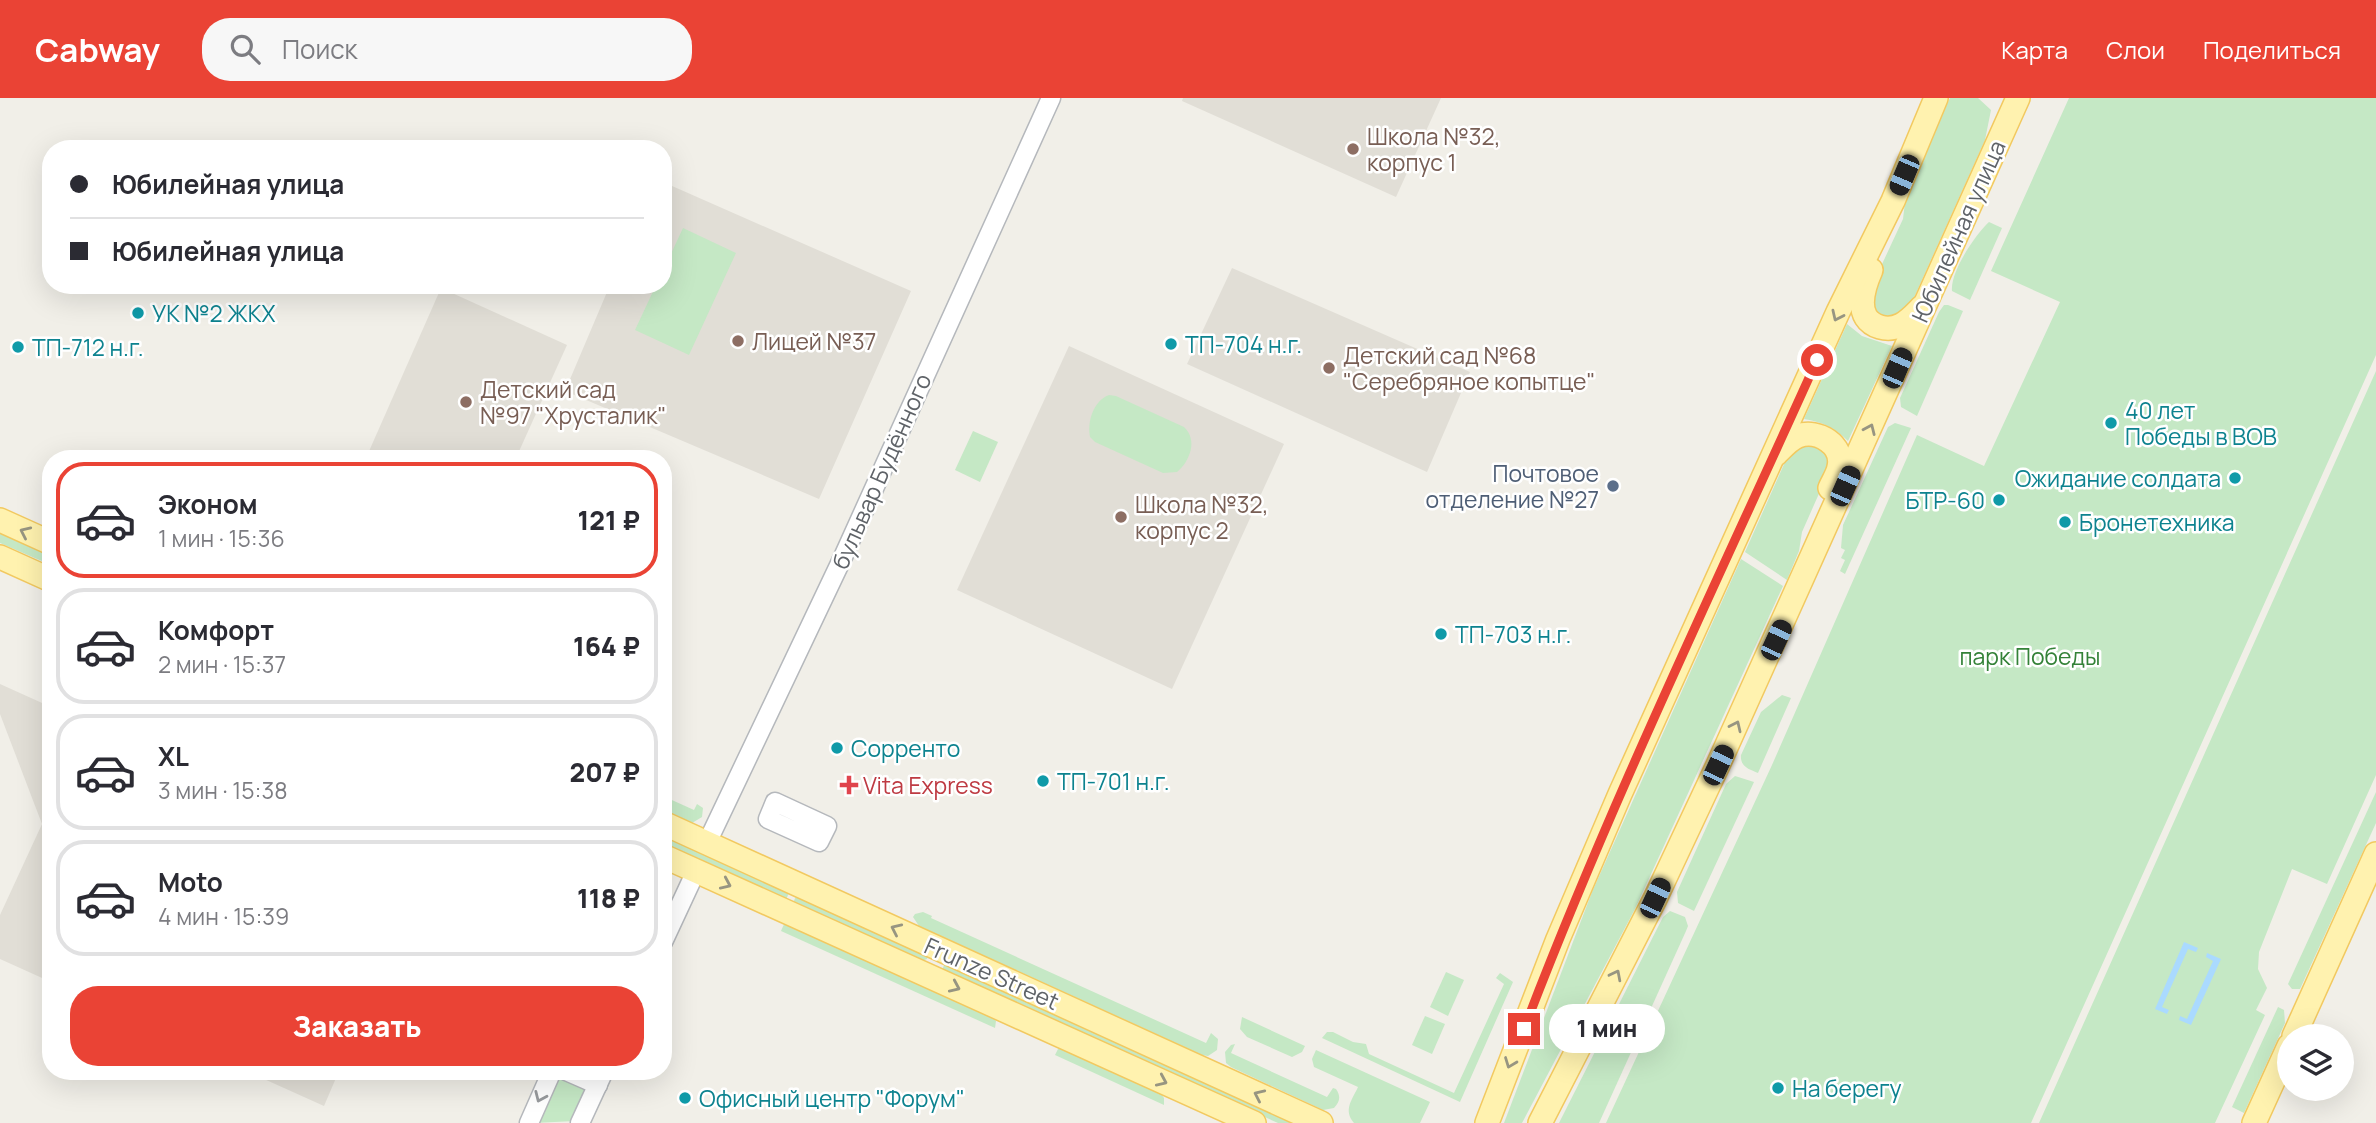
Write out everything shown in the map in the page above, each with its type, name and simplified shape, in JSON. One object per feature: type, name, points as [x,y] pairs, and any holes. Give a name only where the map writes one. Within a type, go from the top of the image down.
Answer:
[{"type":"main road","points":[[1487,1123],[1558,939],[1619,794],[1838,312],[1893,201],[1936,98]]},
{"type":"main road","name":"Юбилейная улица","points":[[1540,1123],[1655,898],[1812,561],[1924,304],[2018,98]]},
{"type":"main road","points":[[1893,201],[1889,230],[1863,291],[1863,313],[1876,326],[1892,328],[1903,325],[1924,304]]},
{"type":"main road","points":[[1774,456],[1798,436],[1809,434],[1830,442],[1837,450],[1840,466],[1813,525],[1812,561]]},
{"type":"main road","points":[[0,520],[42,540]]},
{"type":"main road","points":[[0,557],[42,576]]},
{"type":"main road","name":"Frunze Street","points":[[672,827],[1321,1123]]},
{"type":"main road","points":[[2299,1024],[2376,854]]},
{"type":"main road","name":"Frunze Street","points":[[672,860],[1254,1123]]},
{"type":"main road","points":[[927,974],[939,949]]},
{"type":"main road","points":[[2254,1123],[2277,1072]]},
{"type":"street","name":"бульвар Будённого","points":[[707,843],[843,557],[1051,98]]},
{"type":"street","points":[[672,923],[696,871]]},
{"type":"street","points":[[529,1123],[548,1080]]},
{"type":"street","points":[[580,1123],[600,1080]]},
{"type":"shaded area","name":"Школа №32, корпус 1","points":[[1183,98],[1441,98],[1396,197],[1182,101]]},
{"type":"shaded area","name":"Лицей №37","points":[[672,186],[911,291],[819,499],[565,391],[606,294],[672,294]]},
{"type":"shaded area","name":"Детский сад №68 \"Серебряное копытце\"","points":[[1232,268],[1470,372],[1427,472],[1187,364]]},
{"type":"shaded area","name":"Детский сад №97 \"Хрусталик\"","points":[[438,294],[454,294],[567,345],[520,450],[370,450]]},
{"type":"shaded area","name":"Школа №32, корпус 2","points":[[1069,346],[1284,444],[1172,689],[957,590]]},
{"type":"shaded area","points":[[0,684],[42,703],[42,824],[0,714]]},
{"type":"shaded area","points":[[42,824],[42,978],[0,959],[0,915]]},
{"type":"shaded area","points":[[266,1080],[335,1080],[324,1106]]},
{"type":"green space","points":[[1950,98],[1978,98],[1991,110],[1985,140],[1908,311],[1881,322],[1868,302],[1870,290],[1903,219],[1906,194]]},
{"type":"green space","name":"парк Победы","points":[[2069,98],[2376,98],[2376,355],[2031,1123],[1606,1123],[1772,765],[1917,435],[1984,466],[2060,302],[1991,271]]},
{"type":"green space","points":[[1989,222],[2002,228],[1970,300],[1952,291],[1952,283],[1965,254]]},
{"type":"green space","points":[[683,228],[736,253],[689,355],[635,330],[652,294],[672,294],[672,252]]},
{"type":"green space","points":[[1944,305],[1963,311],[1917,416],[1901,407],[1900,398]]},
{"type":"green space","points":[[1847,324],[1862,336],[1892,346],[1848,441],[1828,426],[1804,419]]},
{"type":"green space","points":[[2376,371],[2376,775],[2327,884],[2292,869],[2259,952],[2258,969],[2267,988],[2256,1010],[2265,1015],[2215,1123],[2039,1123]]},
{"type":"green space","points":[[1109,395],[1184,427],[1191,438],[1191,450],[1186,462],[1177,472],[1163,473],[1095,442],[1090,437],[1092,413],[1099,402]]},
{"type":"green space","points":[[1895,423],[1911,428],[1845,574],[1840,571],[1845,560],[1841,558],[1845,550],[1841,548],[1843,525],[1888,427]]},
{"type":"green space","points":[[973,431],[998,442],[980,482],[955,470]]},
{"type":"green space","points":[[1804,442],[1829,453],[1829,471],[1802,532],[1799,551],[1787,580],[1745,552],[1789,453]]},
{"type":"green space","points":[[0,531],[42,550],[42,561],[0,543]]},
{"type":"green space","points":[[1741,559],[1783,586],[1635,909],[1522,1123],[1504,1123],[1592,892]]},
{"type":"green space","points":[[1782,695],[1791,698],[1758,773],[1744,765],[1741,755],[1761,712]]},
{"type":"green space","points":[[1735,776],[1754,782],[1694,911],[1678,903],[1677,892],[1726,784]]},
{"type":"green space","points":[[2376,792],[2376,823],[2300,989],[2292,989],[2288,984]]},
{"type":"green space","points":[[672,800],[694,810],[697,804],[703,808],[702,817],[692,823],[672,815]]},
{"type":"green space","points":[[672,836],[790,890],[786,900],[672,848]]},
{"type":"green space","points":[[797,894],[928,956],[927,959],[922,961],[793,903]]},
{"type":"green space","points":[[1670,911],[1685,917],[1688,926],[1599,1123],[1559,1123],[1663,917]]},
{"type":"green space","points":[[923,912],[1206,1043],[1211,1033],[1218,1039],[1217,1050],[1208,1056],[1202,1055],[919,926],[913,917]]},
{"type":"green space","points":[[785,922],[991,1015],[996,1021],[995,1028],[781,931]]},
{"type":"green space","points":[[945,963],[1303,1123],[1278,1123],[944,972],[942,970]]},
{"type":"green space","points":[[1446,972],[1464,980],[1448,1016],[1430,1007]]},
{"type":"green space","points":[[1500,973],[1513,982],[1460,1102],[1322,1038],[1327,1032],[1333,1032],[1353,1042],[1366,1044],[1369,1054],[1454,1093],[1504,984],[1496,978]]},
{"type":"green space","points":[[2278,1007],[2284,1010],[2285,1023],[2277,1024],[2277,1041],[2244,1113],[2232,1107]]},
{"type":"green space","points":[[1425,1016],[1445,1024],[1432,1054],[1412,1045]]},
{"type":"green space","points":[[1242,1017],[1305,1046],[1302,1052],[1292,1057],[1247,1037],[1240,1029]]},
{"type":"green space","points":[[1235,1044],[1231,1053],[1327,1097],[1333,1088],[1336,1089],[1338,1103],[1334,1108],[1323,1110],[1231,1067],[1226,1063],[1225,1052]]},
{"type":"green space","points":[[1064,1048],[1159,1091],[1164,1098],[1164,1105],[1055,1055],[1058,1049]]},
{"type":"green space","points":[[1316,1050],[1430,1102],[1420,1123],[1354,1123],[1349,1109],[1358,1087],[1314,1067],[1312,1059]]},
{"type":"green space","points":[[556,1080],[568,1080],[588,1090],[575,1121],[534,1123]]},
{"type":"water","points":[[2184,942],[2198,948],[2196,952],[2188,949],[2162,1007],[2169,1010],[2167,1014],[2155,1009]]},
{"type":"water","points":[[2207,953],[2221,959],[2191,1025],[2179,1020],[2180,1016],[2187,1019],[2213,961],[2206,957]]},
{"type":"place","name":"Школа №32, корпус 1","points":[[1353,149]]},
{"type":"place","name":"УК №2 ЖКХ","points":[[138,313]]},
{"type":"place","name":"Лицей №37","points":[[738,341]]},
{"type":"place","name":"ТП-704 н.г.","points":[[1171,344]]},
{"type":"place","name":"ТП-712 н.г.","points":[[18,347]]},
{"type":"place","name":"Детский сад №68 \"Серебряное копытце\"","points":[[1329,368]]},
{"type":"place","name":"Детский сад №97 \"Хрусталик\"","points":[[466,402]]},
{"type":"place","name":"40 лет Победы в ВОВ","points":[[2111,423]]},
{"type":"place","name":"Ожидание солдата","points":[[2235,478]]},
{"type":"place","name":"Почтовое отделение №27","points":[[1613,486]]},
{"type":"place","name":"БТР-60","points":[[1999,500]]},
{"type":"place","name":"Школа №32, корпус 2","points":[[1121,517]]},
{"type":"place","name":"Бронетехника","points":[[2065,522]]},
{"type":"place","name":"ТП-703 н.г.","points":[[1441,634]]},
{"type":"place","name":"Сорренто","points":[[837,748]]},
{"type":"place","name":"ТП-701 н.г.","points":[[1043,781]]},
{"type":"place","name":"Vita Express","points":[[849,785]]},
{"type":"place","name":"На берегу","points":[[1778,1088]]},
{"type":"place","name":"Офисный центр \"Форум\"","points":[[685,1098]]},
{"type":"route","points":[[1524,1029],[1558,939],[1619,794],[1817,360]]}]
